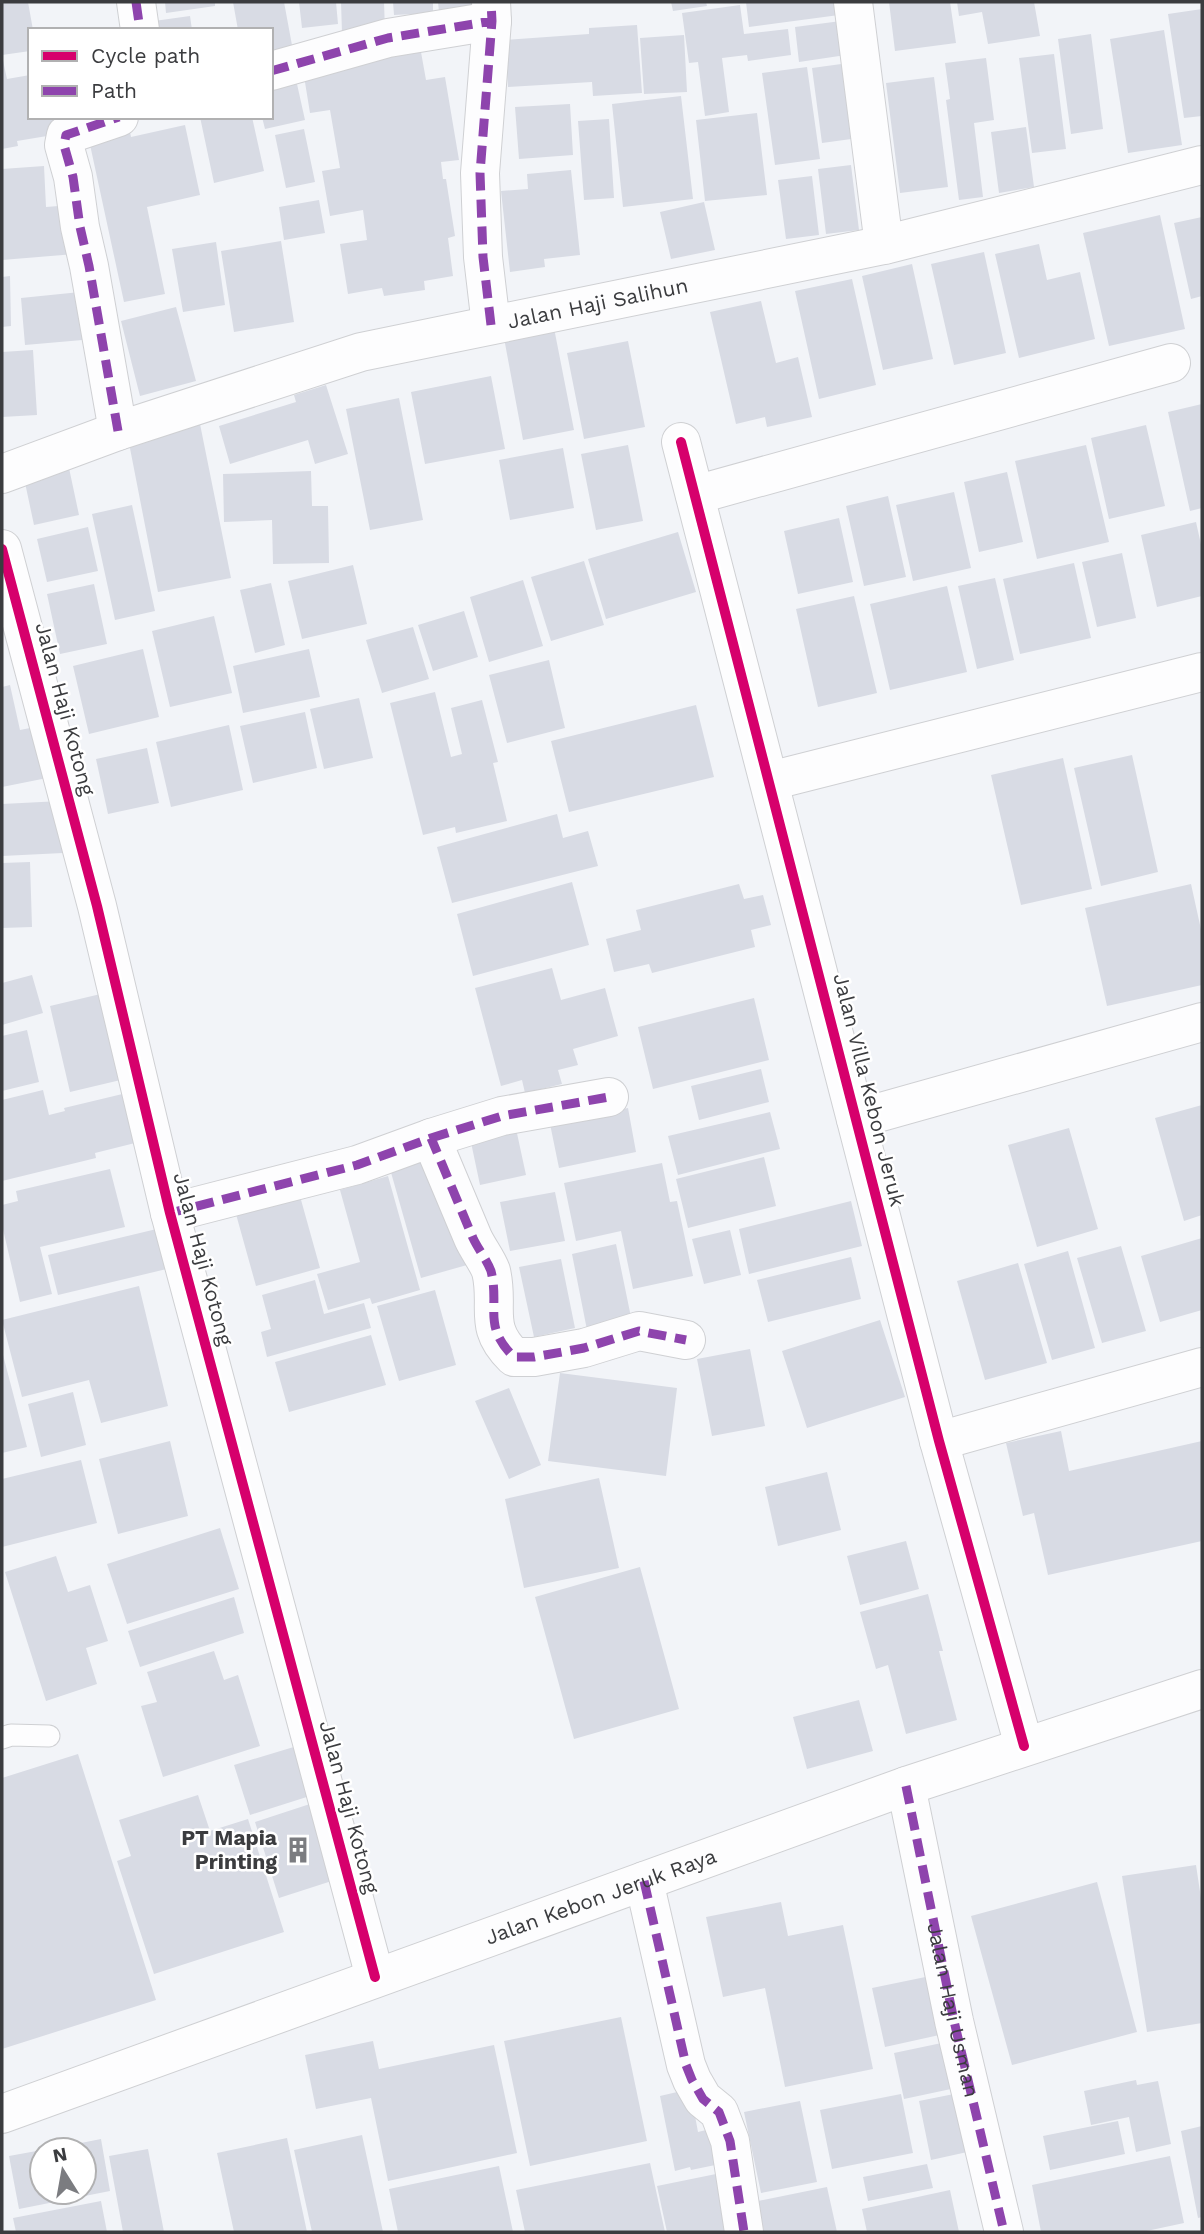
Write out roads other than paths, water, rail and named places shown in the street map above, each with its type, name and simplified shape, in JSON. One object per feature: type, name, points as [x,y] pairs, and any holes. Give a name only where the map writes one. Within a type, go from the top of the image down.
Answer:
[{"type":"street","points":[[136,2],[140,28]]},
{"type":"street","points":[[853,2],[884,245]]},
{"type":"street","points":[[273,70],[491,11],[480,173],[483,257],[491,325]]},
{"type":"street","points":[[113,119],[66,135],[64,145],[73,177],[118,431]]},
{"type":"street","name":"Jalan Haji Salihun","points":[[2,474],[118,431],[361,352],[884,245],[1202,165]]},
{"type":"street","points":[[695,495],[1171,363]]},
{"type":"street","name":"Jalan Villa Kebon Jeruk","points":[[681,442],[939,1441],[1024,1746]]},
{"type":"street","name":"Jalan Haji Kotong","points":[[2,549],[97,906],[170,1213],[375,1977]]},
{"type":"street","points":[[770,781],[1202,672]]},
{"type":"street","name":"Jalan Villa Kebon Jeruk","points":[[856,1119],[1202,1022]]},
{"type":"street","name":"Jalan Haji Kotong","points":[[170,1213],[357,1165],[502,1116],[609,1097]]},
{"type":"street","points":[[431,1138],[474,1241],[490,1269],[494,1325],[501,1344],[514,1357],[534,1357],[584,1348],[639,1331],[687,1340]]},
{"type":"street","points":[[939,1441],[1202,1367]]},
{"type":"street","name":"Jalan Kebon Jeruk Raya","points":[[2,2114],[906,1786],[1202,1689]]},
{"type":"street","name":"Jalan Haji Usman","points":[[906,1786],[954,2021],[1004,2232]]},
{"type":"street","points":[[644,1881],[685,2065],[704,2099],[719,2112],[730,2141],[744,2232]]},
{"type":"lane","points":[[2,1738],[11,1735],[49,1736]]},
{"type":"place","name":"PT Mapia Printing","points":[[298,1850]]}]
